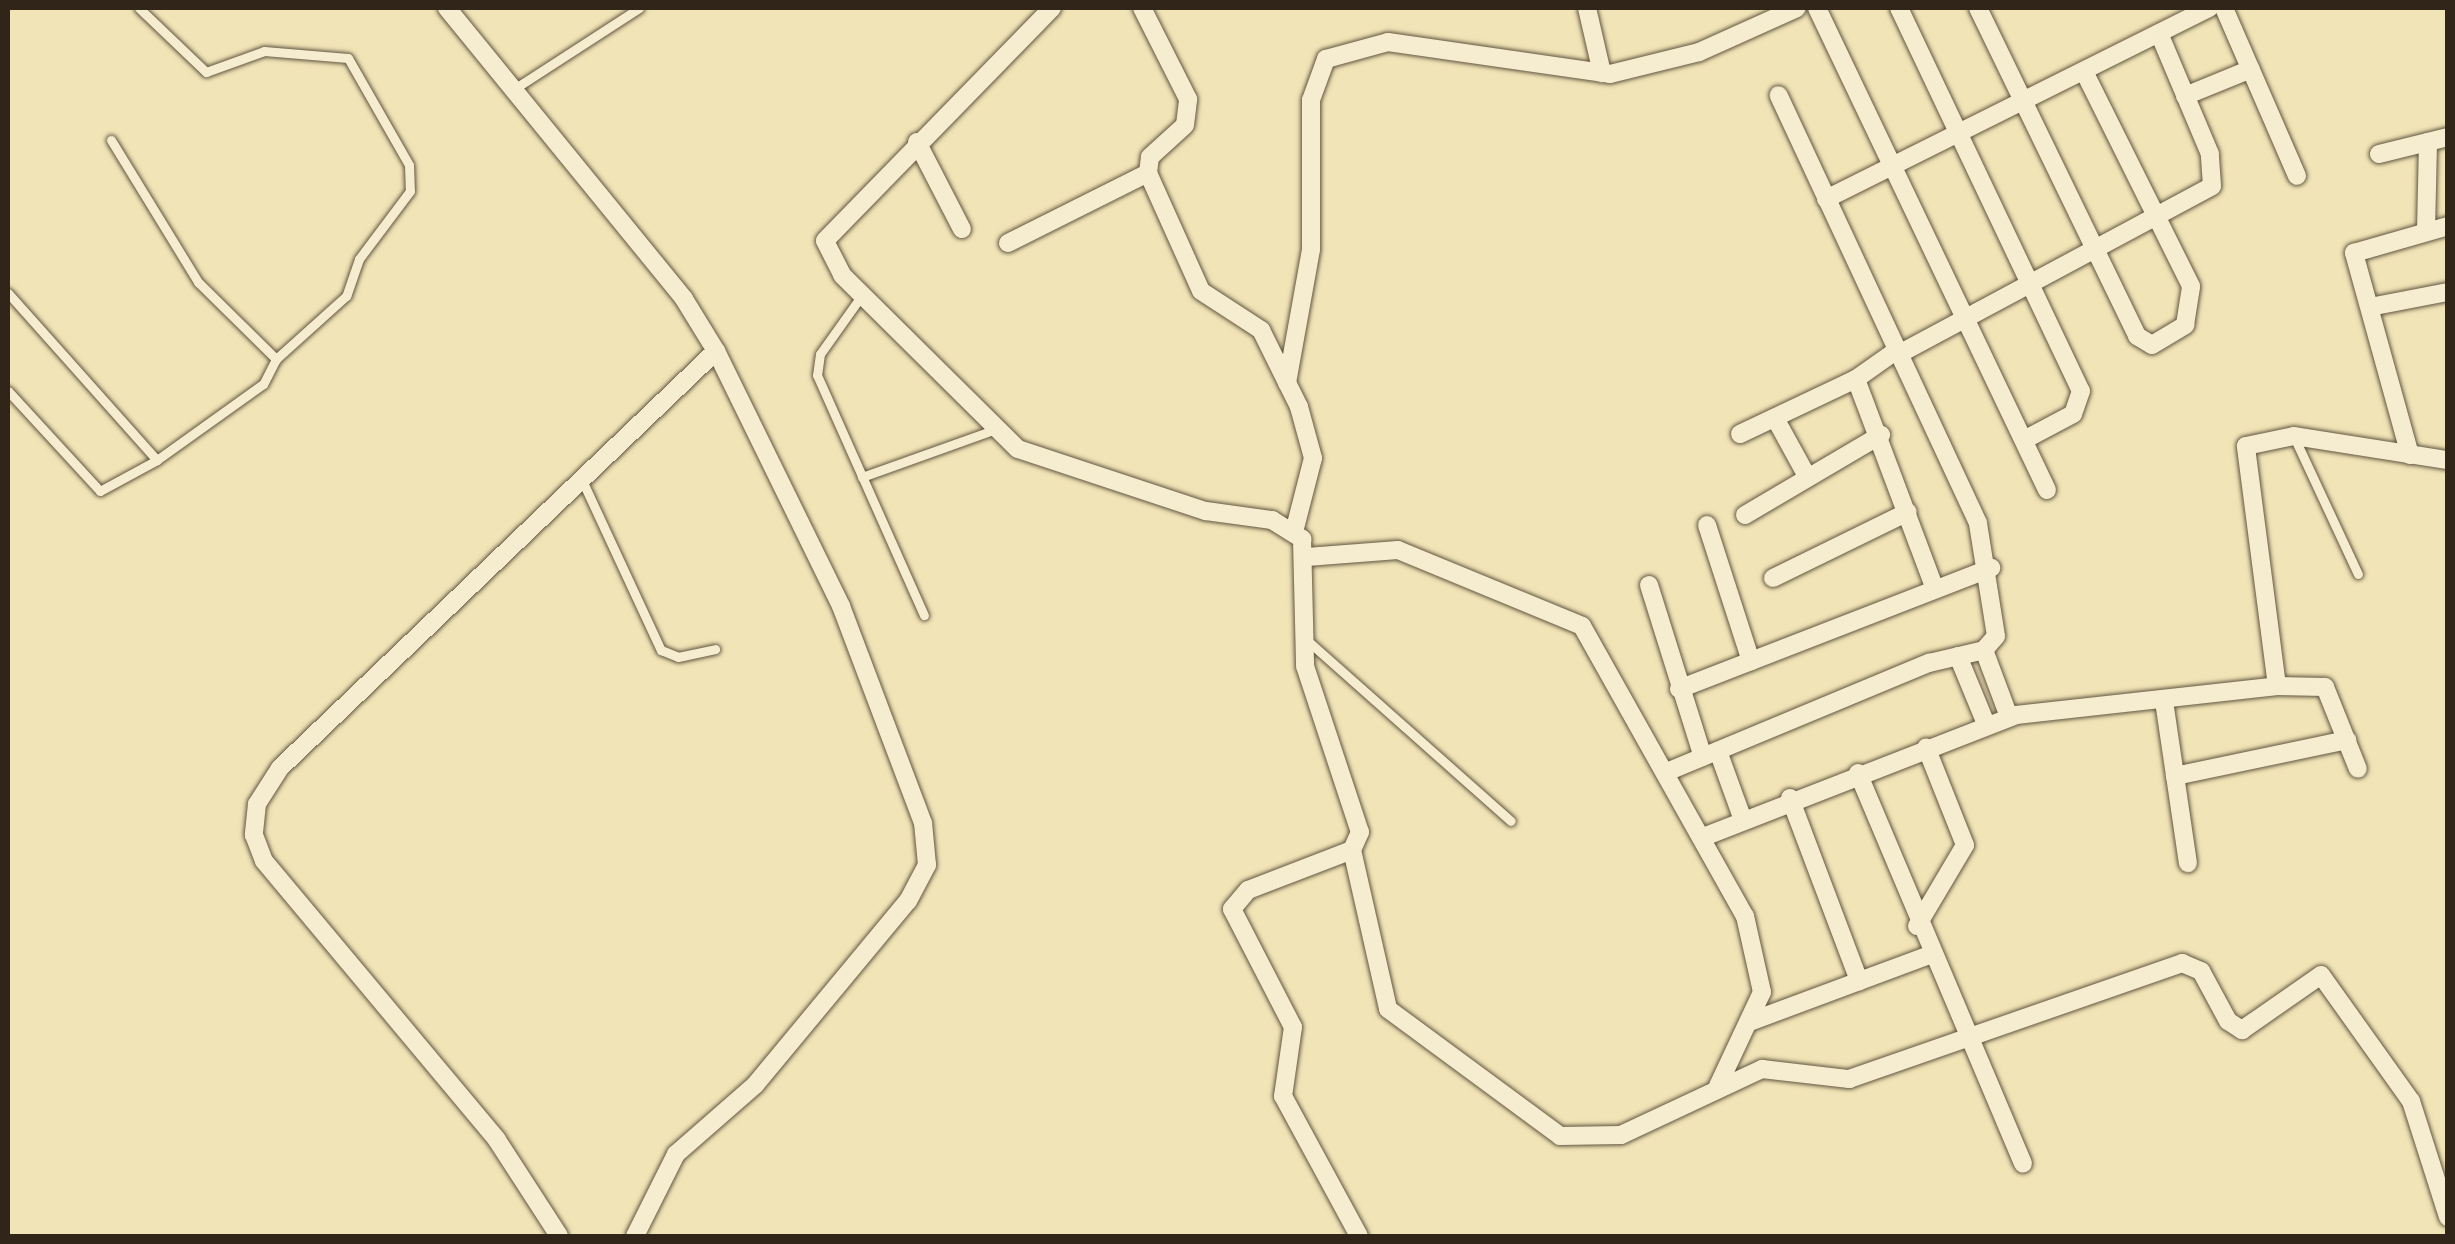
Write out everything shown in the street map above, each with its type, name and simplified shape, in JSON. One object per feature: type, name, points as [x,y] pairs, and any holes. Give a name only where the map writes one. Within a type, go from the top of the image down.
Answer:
[{"type":"street","points":[[447,8],[514,88],[716,352],[842,606],[923,823],[926,865],[908,901],[755,1085],[676,1154],[636,1236]]},
{"type":"street","points":[[1052,8],[825,241],[862,295],[996,429],[1035,457],[1294,532]]},
{"type":"street","points":[[1142,8],[1190,108],[1150,156],[1148,173],[1201,291],[1261,330],[1287,382],[1313,458],[1294,532],[1307,557],[1302,636],[1360,818],[1352,850],[1388,1009],[1530,1120],[1598,1141],[1717,1086],[1774,1068],[1838,1082],[2182,963],[2209,980],[2234,1027],[2250,1028],[2314,978],[2333,980],[2394,1069],[2448,1217]]},
{"type":"street","points":[[1587,8],[1602,74]]},
{"type":"street","points":[[1287,382],[1311,248],[1310,100],[1326,59],[1388,42],[1602,74],[1699,52],[1797,8]]},
{"type":"street","points":[[1817,8],[2047,490]]},
{"type":"street","points":[[1899,8],[2032,285],[2082,399],[2072,414],[2024,440]]},
{"type":"street","points":[[1978,8],[2137,336],[2160,343],[2185,325],[2192,304],[2162,218],[2084,72]]},
{"type":"street","points":[[1826,199],[2209,8]]},
{"type":"street","points":[[2224,8],[2296,176]]},
{"type":"street","points":[[1740,434],[1856,379],[1898,352],[2162,218],[2214,178],[2159,33]]},
{"type":"street","points":[[2185,96],[2250,68]]},
{"type":"street","points":[[1669,771],[1958,656],[1984,650],[1996,636],[1992,568],[1898,352],[1778,94]]},
{"type":"street","points":[[2379,154],[2448,137]]},
{"type":"street","points":[[918,142],[962,229]]},
{"type":"street","points":[[2426,231],[2428,142]]},
{"type":"street","points":[[1008,243],[1148,173]]},
{"type":"street","points":[[2410,455],[2375,306],[2354,251],[2448,226]]},
{"type":"street","points":[[2375,306],[2448,292]]},
{"type":"street","points":[[559,1236],[497,1140],[264,861],[254,835],[257,804],[280,768],[580,476],[716,352]]},
{"type":"street","points":[[1856,379],[1881,435],[1935,590]]},
{"type":"street","points":[[1776,418],[1808,478]]},
{"type":"street","points":[[1745,515],[1881,435]]},
{"type":"street","points":[[2277,686],[2242,454],[2253,439],[2294,436],[2448,460]]},
{"type":"street","points":[[1773,578],[1908,512]]},
{"type":"street","points":[[1707,525],[1752,661]]},
{"type":"street","points":[[1307,557],[1398,550],[1565,612],[1590,637],[1706,836],[1762,975],[1752,1021],[1717,1086]]},
{"type":"street","points":[[1680,689],[1992,568]]},
{"type":"street","points":[[1649,584],[1680,689],[1742,820]]},
{"type":"street","points":[[1984,650],[2013,716]]},
{"type":"street","points":[[1958,656],[1986,724]]},
{"type":"street","points":[[1706,836],[1790,798],[2013,716],[2052,715],[2277,686],[2324,687],[2358,769]]},
{"type":"street","points":[[2164,701],[2188,864]]},
{"type":"street","points":[[2175,776],[2347,740]]},
{"type":"street","points":[[1917,926],[1966,845],[1926,747]]},
{"type":"street","points":[[1858,773],[1917,926],[2024,1164]]},
{"type":"street","points":[[1790,798],[1860,981]]},
{"type":"street","points":[[1352,850],[1248,890],[1232,909],[1293,1026],[1283,1096],[1359,1236]]},
{"type":"street","points":[[1752,1021],[1930,954]]},
{"type":"lane","points":[[8,391],[100,491],[157,460],[263,384],[276,359],[346,296],[359,259],[410,191],[409,165],[348,58],[282,50],[206,72],[139,8]]},
{"type":"lane","points":[[514,88],[639,8]]},
{"type":"lane","points":[[112,140],[198,282],[276,359]]},
{"type":"lane","points":[[8,293],[157,460]]},
{"type":"lane","points":[[862,295],[820,354],[817,375],[924,615]]},
{"type":"lane","points":[[862,477],[996,429]]},
{"type":"lane","points":[[2294,436],[2358,574]]},
{"type":"lane","points":[[580,476],[660,650],[678,657],[715,649]]},
{"type":"lane","points":[[1302,636],[1511,821]]}]
